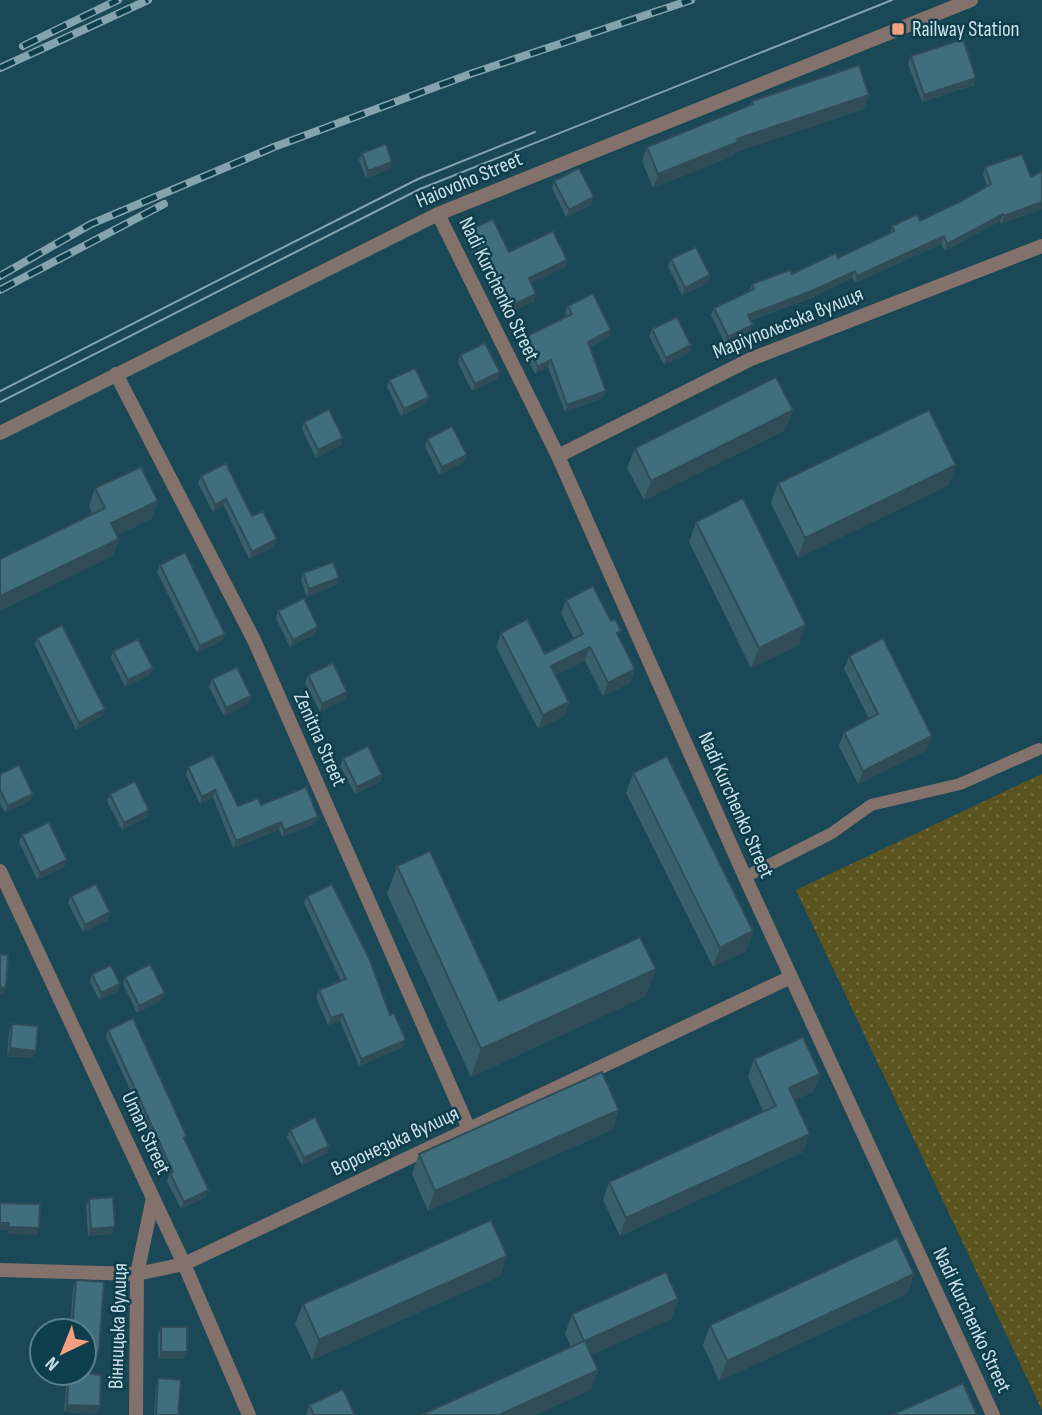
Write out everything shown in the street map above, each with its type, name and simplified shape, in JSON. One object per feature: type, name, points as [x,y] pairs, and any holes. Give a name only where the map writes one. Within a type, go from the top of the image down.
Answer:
[{"type":"street","name":"Haiovoho Street","points":[[0,433],[438,214],[971,0]]},
{"type":"street","name":"Nadi Kurchenko Street","points":[[438,214],[558,456],[745,877],[993,1415]]},
{"type":"street","name":"Маріупольська вулиця","points":[[558,456],[751,359],[1042,246]]},
{"type":"street","name":"Zenitna Street","points":[[116,374],[254,640],[469,1129]]},
{"type":"street","name":"Uman Street","points":[[0,871],[184,1264],[249,1415]]},
{"type":"street","name":"Воронезька вулиця","points":[[0,1270],[138,1274],[184,1264],[792,977]]},
{"type":"street","name":"Вінницька вулиця","points":[[136,1415],[138,1274],[153,1198]]},
{"type":"lane","points":[[745,877],[832,833],[871,805],[960,784],[1039,749]]},
{"type":"shaded area","points":[[1042,774],[1042,1410],[796,890]]},
{"type":"building","points":[[963,39],[976,78],[924,95],[911,56]]},
{"type":"building","points":[[859,65],[869,95],[737,139],[738,142],[658,174],[647,147],[753,104],[752,101]]},
{"type":"building","points":[[386,144],[392,162],[368,171],[362,153]]},
{"type":"building","points":[[1022,154],[1031,177],[1042,171],[1042,202],[1004,216],[1003,214],[947,244],[944,236],[857,276],[855,271],[748,315],[753,325],[728,337],[714,308],[754,289],[752,284],[790,270],[792,274],[836,253],[838,258],[894,231],[892,226],[917,214],[920,221],[991,184],[985,167]]},
{"type":"building","points":[[579,168],[594,197],[569,210],[554,181]]},
{"type":"building","points":[[493,219],[509,252],[553,231],[567,260],[529,278],[536,294],[511,306],[487,258],[482,260],[467,231]]},
{"type":"building","points":[[696,247],[710,275],[685,288],[671,259]]},
{"type":"building","points":[[593,293],[611,330],[588,342],[606,391],[567,405],[551,360],[538,367],[523,338],[572,314],[568,306]]},
{"type":"building","points":[[677,317],[691,345],[666,358],[652,329]]},
{"type":"building","points":[[485,343],[500,372],[475,384],[460,355]]},
{"type":"building","points":[[415,368],[429,397],[404,409],[389,380]]},
{"type":"building","points":[[776,377],[793,410],[651,481],[635,448]]},
{"type":"building","points":[[329,409],[343,438],[318,450],[304,422]]},
{"type":"building","points":[[929,410],[956,465],[805,538],[778,483]]},
{"type":"building","points":[[452,426],[467,455],[442,467],[427,439]]},
{"type":"building","points":[[226,463],[252,516],[263,511],[277,539],[252,552],[226,499],[215,505],[201,476]]},
{"type":"building","points":[[141,467],[158,501],[111,523],[119,539],[0,596],[0,559],[105,508],[95,488]]},
{"type":"building","points":[[743,498],[806,625],[759,648],[696,522]]},
{"type":"building","points":[[185,552],[225,634],[200,646],[160,565]]},
{"type":"building","points":[[333,562],[339,578],[309,589],[303,573]]},
{"type":"building","points":[[593,586],[611,621],[615,619],[621,631],[617,633],[635,669],[608,683],[590,647],[551,666],[569,702],[543,715],[501,633],[527,619],[545,654],[583,634],[566,600]]},
{"type":"building","points":[[304,598],[318,627],[293,640],[278,611]]},
{"type":"building","points":[[62,625],[105,709],[79,723],[37,638]]},
{"type":"building","points":[[883,638],[932,736],[863,771],[844,732],[878,714],[849,656]]},
{"type":"building","points":[[138,639],[153,668],[128,680],[113,651]]},
{"type":"building","points":[[333,663],[347,692],[322,704],[308,675]]},
{"type":"building","points":[[237,667],[251,696],[226,708],[212,679]]},
{"type":"building","points":[[368,746],[382,775],[357,787],[343,758]]},
{"type":"building","points":[[213,755],[238,806],[258,798],[261,805],[306,787],[318,817],[284,830],[281,822],[236,841],[215,790],[202,797],[188,767]]},
{"type":"building","points":[[667,756],[753,931],[720,948],[633,773]]},
{"type":"building","points":[[19,765],[33,794],[8,806],[0,790],[0,774]]},
{"type":"building","points":[[135,781],[149,810],[124,823],[110,794]]},
{"type":"building","points":[[49,822],[67,860],[40,873],[22,835]]},
{"type":"building","points":[[430,851],[499,1001],[640,937],[656,969],[481,1049],[397,866]]},
{"type":"building","points":[[96,884],[110,912],[85,925],[71,896]]},
{"type":"building","points":[[332,884],[370,960],[390,1015],[394,1013],[406,1040],[361,1059],[342,1014],[331,1018],[319,990],[346,979],[307,896]]},
{"type":"building","points":[[0,954],[8,955],[6,988],[0,987]]},
{"type":"building","points":[[150,964],[165,993],[139,1006],[125,977]]},
{"type":"building","points":[[111,965],[120,984],[101,993],[92,974]]},
{"type":"building","points":[[133,1018],[209,1190],[184,1202],[108,1030]]},
{"type":"building","points":[[12,1024],[38,1026],[36,1051],[10,1048]]},
{"type":"building","points":[[803,1037],[820,1074],[789,1088],[810,1134],[626,1218],[609,1182],[776,1106],[754,1059]]},
{"type":"building","points":[[602,1072],[619,1110],[435,1191],[419,1154]]},
{"type":"building","points":[[315,1117],[329,1146],[304,1158],[290,1130]]},
{"type":"building","points":[[113,1197],[115,1227],[91,1229],[89,1199]]},
{"type":"building","points":[[0,1203],[40,1204],[39,1228],[9,1227],[9,1223],[0,1223]]},
{"type":"building","points":[[491,1220],[507,1256],[319,1340],[303,1304]]},
{"type":"building","points":[[897,1238],[914,1274],[727,1361],[710,1325]]},
{"type":"building","points":[[666,1272],[678,1299],[585,1341],[598,1370],[499,1415],[421,1415],[584,1341],[572,1314]]},
{"type":"building","points":[[76,1280],[104,1282],[99,1352],[98,1317],[73,1317]]},
{"type":"building","points":[[161,1327],[187,1327],[187,1352],[161,1352]]},
{"type":"building","points":[[98,1375],[101,1375],[100,1406],[67,1405],[68,1387],[98,1387]]},
{"type":"building","points":[[158,1378],[181,1380],[178,1415],[156,1415]]},
{"type":"building","points":[[963,1383],[977,1415],[892,1415]]},
{"type":"building","points":[[343,1389],[355,1415],[314,1415],[309,1405]]},
{"type":"tram line","points":[[0,402],[420,189],[892,0]]},
{"type":"tram line","points":[[0,391],[418,179],[535,132]]},
{"type":"railway","points":[[23,46],[118,0]]},
{"type":"railway","points":[[0,68],[148,0]]},
{"type":"railway","points":[[0,276],[91,224],[274,147],[473,73],[691,0]]},
{"type":"railway","points":[[0,290],[164,204]]},
{"type":"place","name":"Railway Station","points":[[898,29]]}]
